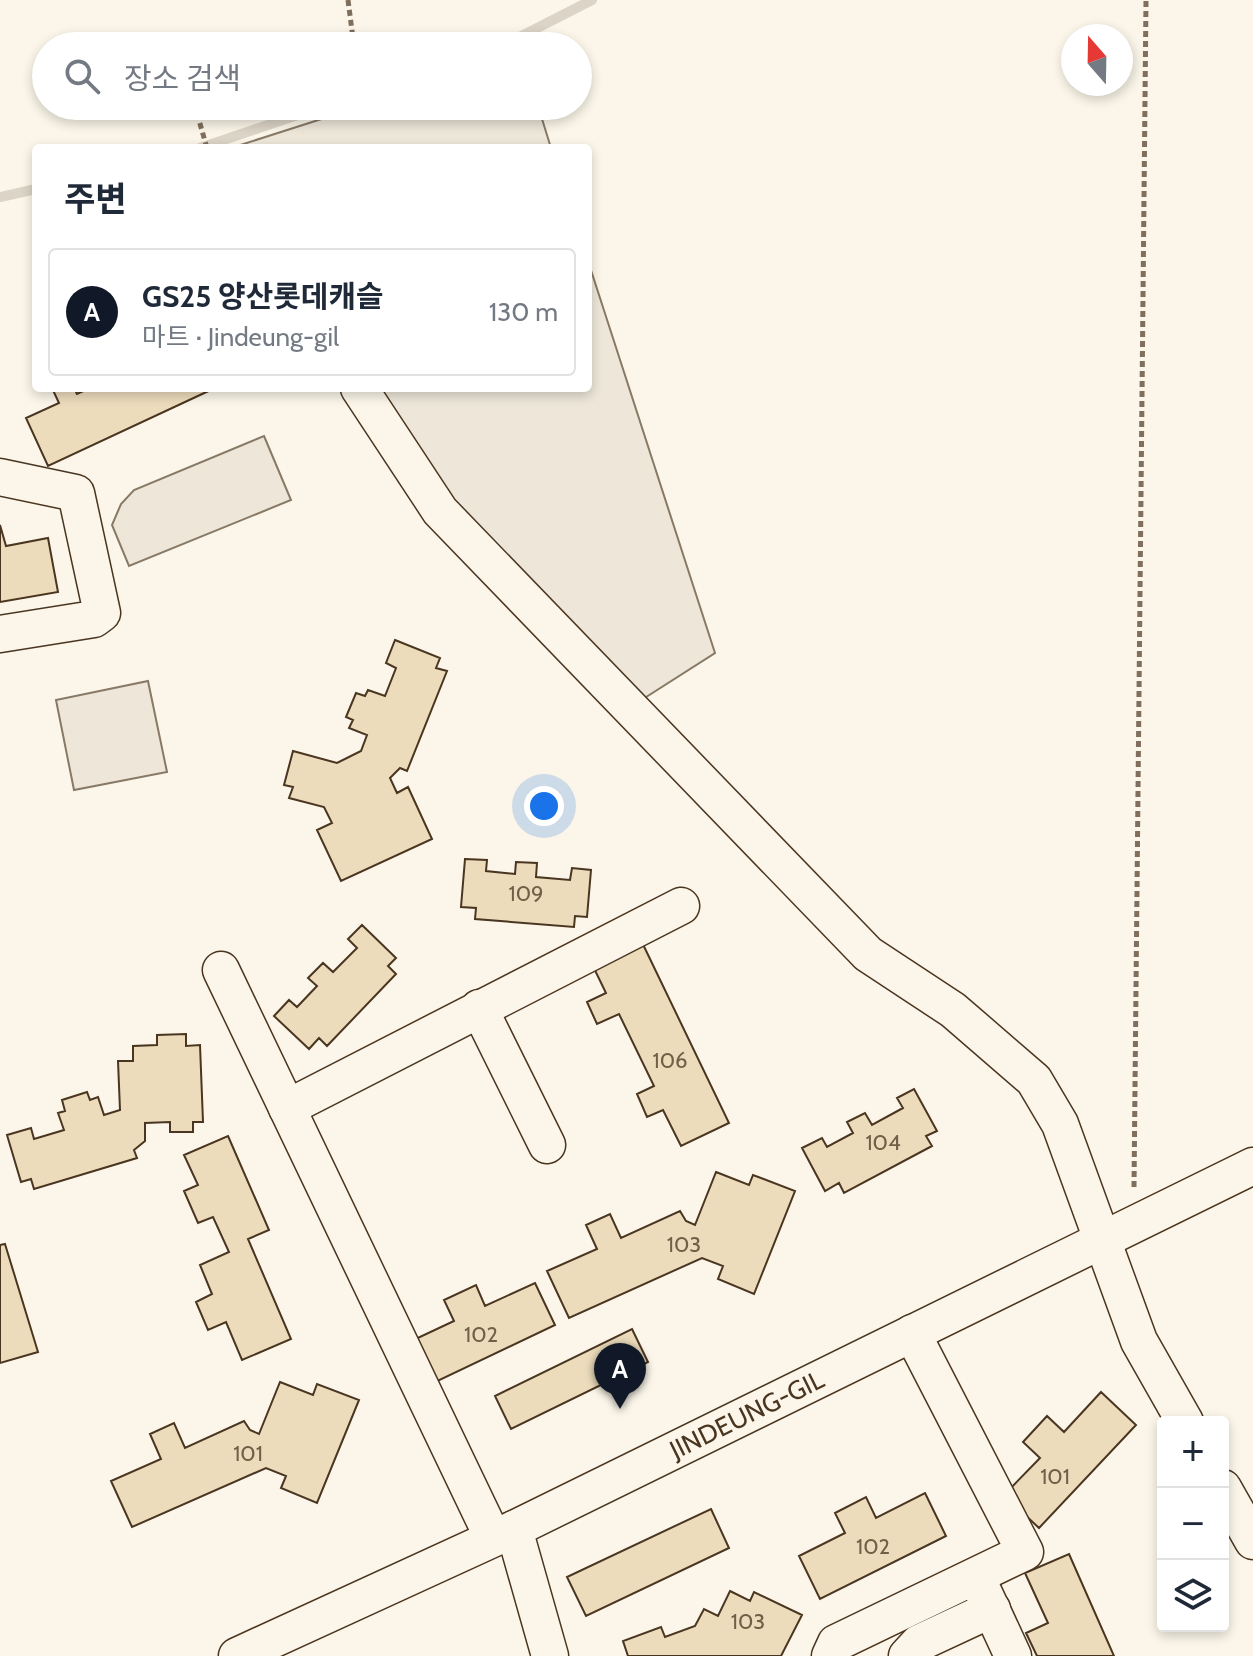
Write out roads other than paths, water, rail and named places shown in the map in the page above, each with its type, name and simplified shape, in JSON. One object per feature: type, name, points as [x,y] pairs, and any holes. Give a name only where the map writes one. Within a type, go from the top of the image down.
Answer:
[{"type":"street","points":[[362,392],[440,511],[868,954],[953,1010],[1034,1080],[1118,1231],[1139,1341],[1182,1416]]},
{"type":"street","points":[[0,477],[76,493],[102,613],[94,619],[0,634]]},
{"type":"street","points":[[287,1108],[681,906]]},
{"type":"street","points":[[221,970],[287,1108],[503,1534],[550,1656]]},
{"type":"street","points":[[479,1008],[547,1145]]},
{"type":"street","name":"JINDEUNG-GIL","points":[[237,1656],[503,1534],[1253,1166]]},
{"type":"street","points":[[830,1656],[836,1643],[1025,1552],[912,1333]]},
{"type":"street","points":[[1229,1499],[1253,1541]]},
{"type":"street","points":[[976,1575],[1013,1656]]},
{"type":"street","points":[[907,1656],[919,1643],[992,1609]]},
{"type":"waterway","points":[[529,32],[592,0]]},
{"type":"waterway","points":[[212,144],[283,120]]},
{"type":"waterway","points":[[0,197],[32,190]]},
{"type":"place","name":"GS25 양산롯데캐슬","points":[[620,1409]]}]
